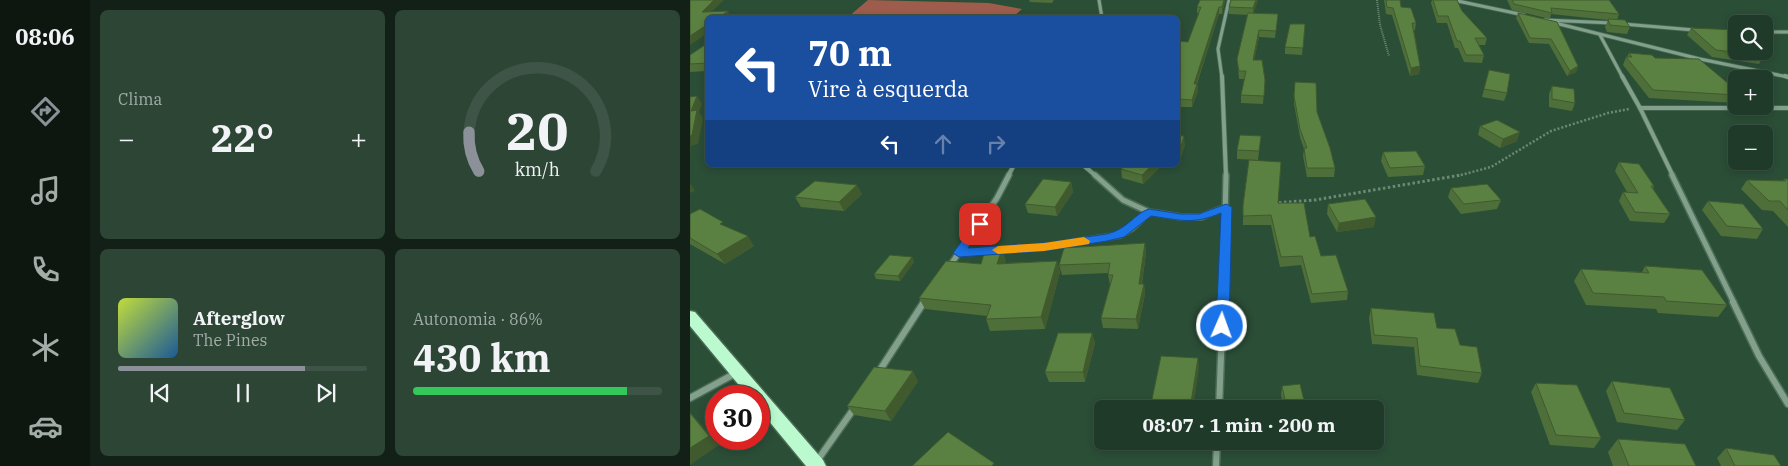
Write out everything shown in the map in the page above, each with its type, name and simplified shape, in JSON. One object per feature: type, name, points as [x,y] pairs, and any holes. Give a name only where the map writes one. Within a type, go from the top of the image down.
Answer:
[{"type":"main road","points":[[690,316],[750,385]]},
{"type":"main road","points":[[770,409],[816,465]]},
{"type":"street","points":[[1099,0],[1102,15]]},
{"type":"street","points":[[1219,400],[1226,207],[1226,143],[1222,68],[1218,49],[1229,0]]},
{"type":"street","points":[[1453,0],[1528,16]]},
{"type":"street","points":[[1536,18],[1733,67],[1788,77]]},
{"type":"street","points":[[1545,20],[1613,23]]},
{"type":"street","points":[[1622,23],[1699,30]]},
{"type":"street","points":[[1773,32],[1788,32]]},
{"type":"street","points":[[1600,35],[1616,68],[1640,108],[1759,356],[1788,404]]},
{"type":"street","points":[[1640,108],[1788,108]]},
{"type":"street","points":[[942,276],[997,198],[1013,167]]},
{"type":"street","points":[[1085,167],[1123,200],[1149,212],[1201,218],[1226,207]]},
{"type":"street","points":[[959,253],[1044,247],[1107,238],[1126,231],[1149,212]]},
{"type":"street","points":[[875,378],[932,291]]},
{"type":"street","points":[[690,398],[738,371]]},
{"type":"street","points":[[816,465],[860,401]]},
{"type":"street","points":[[1216,466],[1217,450]]},
{"type":"path","points":[[1377,0],[1380,25],[1388,56]]},
{"type":"path","points":[[1266,204],[1315,200],[1451,178],[1491,167],[1551,131],[1608,113],[1640,108]]},
{"type":"shaded area","points":[[868,0],[989,3],[1022,9],[1015,15],[850,15]]},
{"type":"building","points":[[690,0],[714,0],[702,12],[728,11],[722,15],[705,15],[705,26],[690,36]]},
{"type":"building","points":[[1200,0],[1224,0],[1222,7],[1219,7],[1194,84],[1197,84],[1192,100],[1180,99],[1180,41],[1188,42],[1201,7],[1197,7]]},
{"type":"building","points":[[1231,0],[1256,0],[1253,8],[1229,7]]},
{"type":"building","points":[[1386,0],[1400,0],[1401,7],[1411,8],[1416,23],[1412,23],[1420,66],[1411,68],[1393,8],[1387,7]]},
{"type":"building","points":[[1433,0],[1457,0],[1462,11],[1487,38],[1475,38],[1484,55],[1466,55],[1460,41],[1457,41],[1448,16],[1438,16]]},
{"type":"building","points":[[1512,0],[1609,0],[1619,14],[1551,8],[1552,13],[1514,4]]},
{"type":"building","points":[[1248,13],[1278,14],[1276,31],[1259,30],[1253,60],[1262,60],[1265,80],[1264,96],[1241,95],[1246,71],[1239,71],[1237,59]]},
{"type":"building","points":[[1518,13],[1557,22],[1578,66],[1570,71],[1551,39],[1530,38]]},
{"type":"building","points":[[1608,19],[1625,20],[1630,27],[1610,25]]},
{"type":"building","points":[[1290,24],[1305,24],[1303,48],[1285,47]]},
{"type":"building","points":[[1691,28],[1728,30],[1728,52],[1716,50]]},
{"type":"building","points":[[705,45],[705,63],[690,64],[690,55]]},
{"type":"building","points":[[1629,53],[1652,55],[1655,58],[1699,59],[1728,83],[1728,95],[1653,90],[1626,57],[1632,57]]},
{"type":"building","points":[[1489,70],[1510,74],[1507,93],[1484,89]]},
{"type":"building","points":[[1295,82],[1316,83],[1317,112],[1335,168],[1307,168],[1304,148],[1307,148],[1300,129],[1294,96]]},
{"type":"building","points":[[1552,86],[1574,89],[1575,103],[1552,99]]},
{"type":"building","points":[[697,96],[691,111],[697,110],[692,135],[690,136],[690,97]]},
{"type":"building","points":[[1497,120],[1520,132],[1503,139],[1480,126]]},
{"type":"building","points":[[1240,135],[1261,136],[1259,151],[1237,150]]},
{"type":"building","points":[[1180,136],[1184,136],[1180,150]]},
{"type":"building","points":[[1416,151],[1425,166],[1390,168],[1383,152]]},
{"type":"building","points":[[1249,160],[1281,162],[1278,203],[1304,203],[1310,237],[1315,236],[1321,256],[1336,255],[1348,291],[1312,294],[1302,256],[1281,257],[1271,215],[1243,216]]},
{"type":"building","points":[[1619,162],[1639,164],[1670,214],[1635,212],[1623,192],[1638,193]]},
{"type":"building","points":[[1124,167],[1150,167],[1142,175],[1121,169]]},
{"type":"building","points":[[1043,179],[1071,182],[1055,207],[1025,204]]},
{"type":"building","points":[[1784,179],[1788,179],[1788,210],[1780,201],[1769,201],[1747,180],[1786,181]]},
{"type":"building","points":[[815,181],[857,185],[839,202],[795,197]]},
{"type":"building","points":[[1487,184],[1501,200],[1464,204],[1451,188]]},
{"type":"building","points":[[1365,199],[1376,217],[1339,223],[1328,204]]},
{"type":"building","points":[[1708,201],[1743,204],[1763,229],[1727,226]]},
{"type":"building","points":[[700,209],[723,222],[720,224],[748,236],[717,254],[690,238],[690,214]]},
{"type":"building","points":[[1145,243],[1139,284],[1144,284],[1136,319],[1101,318],[1113,275],[1108,275],[1110,263],[1059,265],[1064,248]]},
{"type":"building","points":[[1002,249],[997,264],[1057,261],[1041,317],[986,319],[991,305],[919,298],[946,261],[981,264],[985,250]]},
{"type":"building","points":[[890,255],[912,257],[898,276],[874,274]]},
{"type":"building","points":[[1645,266],[1702,270],[1727,305],[1666,301],[1664,297],[1593,293],[1581,269],[1649,273]]},
{"type":"building","points":[[1371,308],[1434,313],[1437,328],[1455,329],[1460,345],[1477,347],[1482,373],[1420,366],[1417,338],[1374,335]]},
{"type":"building","points":[[1058,333],[1092,333],[1083,372],[1045,372]]},
{"type":"building","points":[[1161,356],[1198,358],[1191,400],[1152,400]]},
{"type":"building","points":[[874,367],[913,371],[885,411],[847,406]]},
{"type":"building","points":[[1612,381],[1670,388],[1685,420],[1624,413]]},
{"type":"building","points":[[1536,383],[1577,385],[1601,438],[1556,435]]},
{"type":"building","points":[[1300,384],[1304,400],[1285,400],[1282,386]]},
{"type":"building","points":[[690,413],[705,431],[705,439],[690,448]]},
{"type":"building","points":[[948,432],[994,463],[992,466],[912,466]]},
{"type":"building","points":[[1618,439],[1685,444],[1696,466],[1629,466]]},
{"type":"building","points":[[1726,448],[1774,455],[1781,466],[1735,466]]},
{"type":"slow traffic","points":[[998,250],[1044,247],[1084,241]]},
{"type":"route","points":[[980,224],[959,253],[1044,247],[1107,238],[1132,228],[1149,212],[1201,218],[1226,207],[1222,326]]}]
